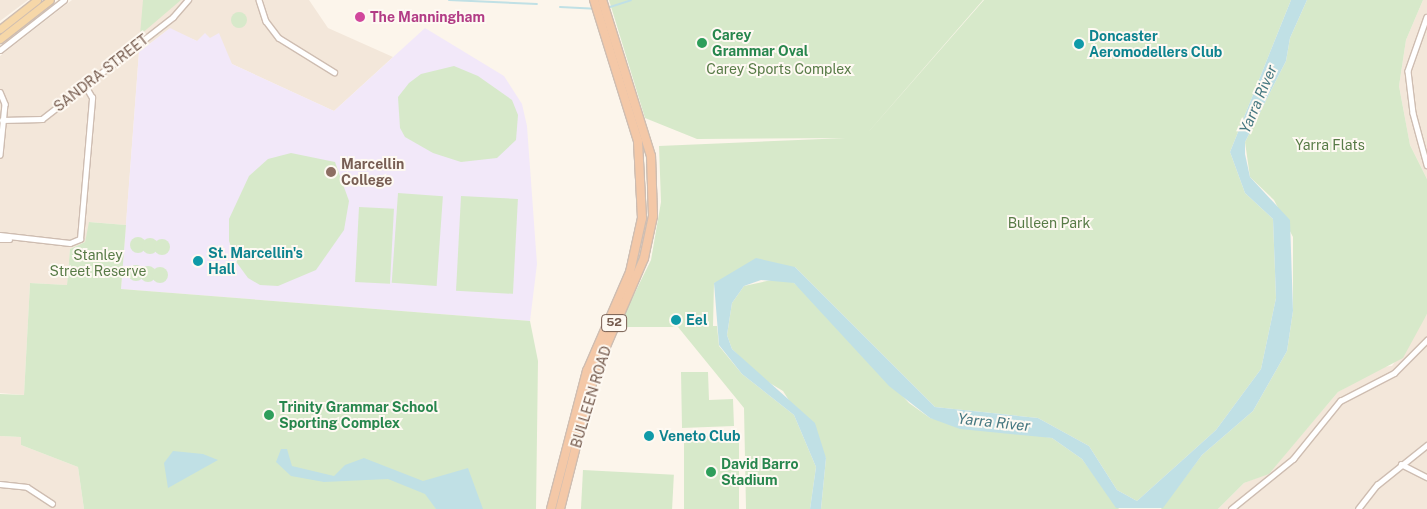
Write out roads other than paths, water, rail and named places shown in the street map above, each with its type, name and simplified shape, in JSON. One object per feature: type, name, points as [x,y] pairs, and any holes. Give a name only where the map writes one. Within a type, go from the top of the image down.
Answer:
[{"type":"highway","name":"BULLEEN ROAD","points":[[551,509],[587,371],[630,272],[641,236],[644,198],[638,141],[594,0]]},
{"type":"highway","name":"BULLEEN ROAD","points":[[560,509],[595,372],[644,258],[652,216],[651,156],[602,0]]},
{"type":"main road","points":[[0,29],[36,3],[50,0]]},
{"type":"main road","points":[[0,39],[36,3]]},
{"type":"street","points":[[0,50],[64,0]]},
{"type":"street","name":"SANDRA STREET","points":[[2,120],[40,121],[178,14],[188,0]]},
{"type":"street","points":[[259,0],[266,21],[279,38],[334,72]]},
{"type":"street","points":[[1427,17],[1408,70],[1413,113],[1427,165]]},
{"type":"street","points":[[0,240],[18,239],[73,243],[81,236],[92,98],[85,86]]},
{"type":"street","points":[[0,92],[3,112],[0,155]]},
{"type":"street","points":[[0,96],[3,112]]},
{"type":"street","points":[[0,235],[18,239]]},
{"type":"street","points":[[1234,508],[1293,459],[1340,401],[1394,373],[1427,340]]},
{"type":"street","points":[[1358,509],[1401,464],[1427,445]]},
{"type":"street","points":[[1401,464],[1427,477]]},
{"type":"street","points":[[0,484],[27,488],[52,503]]},
{"type":"water","name":"Yarra River","points":[[1291,0],[1307,0],[1290,38],[1286,61],[1245,142],[1245,154],[1250,177],[1290,220],[1293,311],[1287,351],[1253,411],[1202,455],[1163,508],[1116,508],[1082,459],[1052,438],[960,429],[930,418],[889,386],[794,283],[761,280],[744,286],[732,303],[727,335],[732,349],[815,423],[826,458],[821,509],[810,509],[816,467],[794,415],[742,374],[719,345],[714,283],[756,258],[795,267],[935,407],[1038,418],[1089,446],[1117,490],[1137,501],[1216,430],[1261,369],[1276,298],[1273,219],[1245,193],[1230,152]]},
{"type":"water","points":[[281,449],[287,449],[292,466],[334,476],[345,465],[364,458],[423,481],[468,468],[483,509],[436,509],[425,494],[388,479],[324,482],[291,476],[276,462]]},
{"type":"water","points":[[173,451],[203,454],[218,460],[168,488],[164,463]]},
{"type":"waterway","points":[[449,0],[537,4]]},
{"type":"waterway","points":[[607,8],[631,0]]},
{"type":"waterway","points":[[560,7],[595,9]]},
{"type":"place","name":"The Manningham","points":[[360,17]]},
{"type":"place","name":"Carey Grammar Oval","points":[[702,43]]},
{"type":"place","name":"Doncaster Aeromodellers Club","points":[[1079,44]]},
{"type":"place","name":"Marcellin College","points":[[331,172]]},
{"type":"place","name":"St. Marcellin's Hall","points":[[198,261]]},
{"type":"place","name":"Eel","points":[[676,320]]},
{"type":"place","name":"Trinity Grammar School Sporting Complex","points":[[269,415]]},
{"type":"place","name":"Veneto Club","points":[[649,436]]},
{"type":"place","name":"David Barro Stadium","points":[[711,472]]},
{"type":"park label","name":"Carey Sports Complex","points":[[779,69]]},
{"type":"park label","name":"Yarra Flats","points":[[1330,145]]},
{"type":"park label","name":"Bulleen Park","points":[[1049,223]]},
{"type":"park label","name":"Stanley Street Reserve","points":[[98,264]]}]
